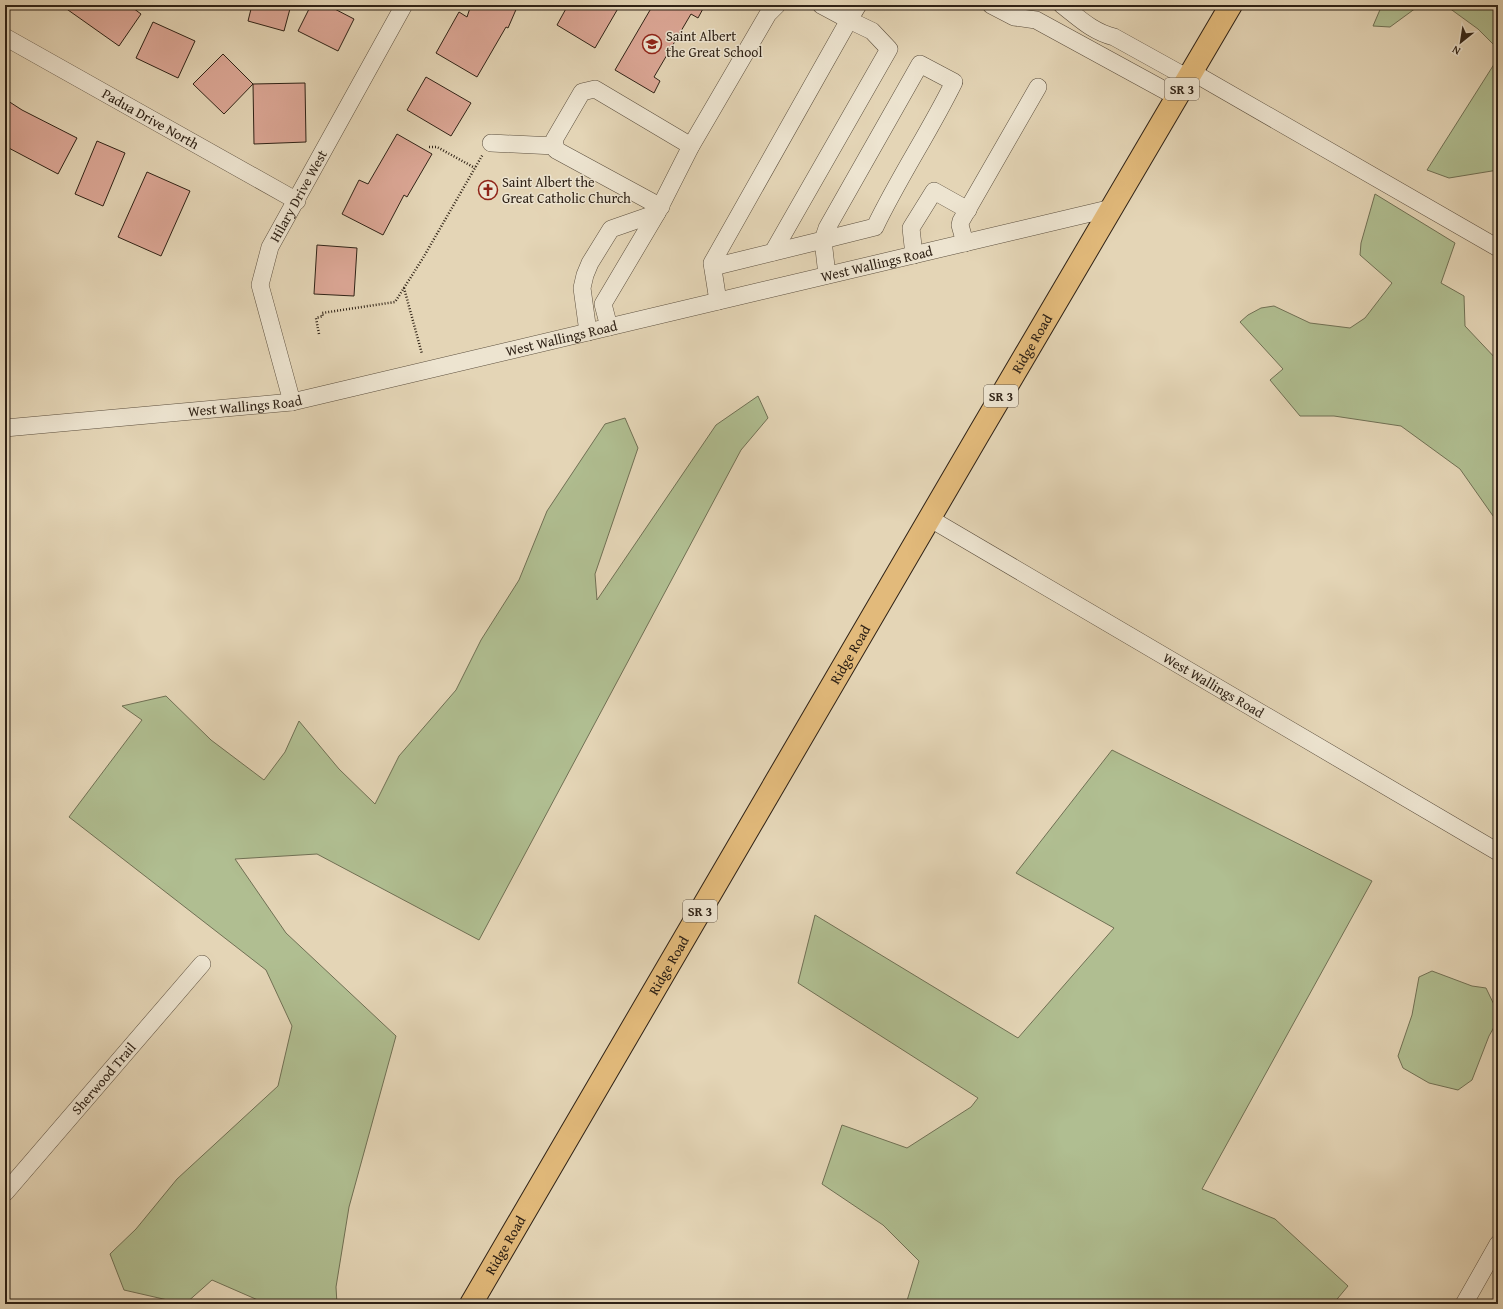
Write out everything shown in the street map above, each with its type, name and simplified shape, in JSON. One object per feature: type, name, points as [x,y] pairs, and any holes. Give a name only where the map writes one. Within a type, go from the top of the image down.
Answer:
[{"type":"main road","name":"Ridge Road","points":[[471,1304],[929,518],[1231,5]]},
{"type":"street","name":"Hilary Drive West","points":[[292,402],[260,285],[270,247],[297,201],[404,5]]},
{"type":"street","points":[[773,252],[889,49],[872,31],[822,5]]},
{"type":"street","points":[[718,301],[712,263],[858,5]]},
{"type":"street","points":[[991,5],[1014,17],[1036,20],[1177,97]]},
{"type":"street","points":[[1062,5],[1084,24],[1104,34],[1114,37],[1190,75],[1498,248]]},
{"type":"street","points":[[609,327],[604,304],[659,210],[691,146],[772,7]]},
{"type":"street","name":"Padua Drive North","points":[[5,37],[297,201]]},
{"type":"street","points":[[713,267],[773,252],[823,240],[875,227],[889,199],[935,120],[954,82],[920,64],[826,228],[823,240],[827,275]]},
{"type":"street","points":[[965,243],[960,225],[1038,87]]},
{"type":"street","points":[[659,210],[556,150],[554,140],[582,92],[595,89],[691,146]]},
{"type":"street","points":[[491,143],[555,146]]},
{"type":"street","points":[[914,255],[911,228],[934,191],[968,210]]},
{"type":"street","name":"West Wallings Road","points":[[5,428],[292,402],[1112,208]]},
{"type":"street","points":[[588,332],[582,288],[590,263],[611,229],[659,210]]},
{"type":"street","name":"West Wallings Road","points":[[929,518],[1498,852]]},
{"type":"street","name":"Sherwood Trail","points":[[5,1193],[202,964]]},
{"type":"street","points":[[1464,1304],[1498,1244]]},
{"type":"path","points":[[319,334],[316,318],[323,316],[322,313],[395,302],[491,143]]},
{"type":"path","points":[[429,147],[437,147],[475,168]]},
{"type":"path","points":[[404,288],[422,354]]},
{"type":"green space","points":[[1382,5],[1420,5],[1390,27],[1373,26]]},
{"type":"green space","points":[[1445,5],[1498,5],[1498,49],[1478,29]]},
{"type":"green space","points":[[1498,58],[1498,170],[1449,178],[1427,170]]},
{"type":"green space","points":[[1375,194],[1455,243],[1441,283],[1464,296],[1465,326],[1498,361],[1498,523],[1460,469],[1401,426],[1334,416],[1300,416],[1270,380],[1283,369],[1240,322],[1248,315],[1261,308],[1274,306],[1310,323],[1350,328],[1365,318],[1392,283],[1360,255],[1361,243]]},
{"type":"green space","points":[[758,396],[768,418],[741,450],[479,940],[317,854],[235,859],[286,933],[396,1036],[349,1207],[336,1287],[337,1304],[267,1304],[212,1280],[185,1304],[124,1290],[110,1254],[136,1229],[177,1179],[278,1086],[292,1026],[266,970],[69,817],[142,720],[122,706],[166,696],[211,740],[264,780],[285,752],[299,721],[339,769],[375,804],[399,756],[456,690],[481,640],[519,580],[547,511],[605,424],[625,418],[638,448],[595,574],[597,600],[716,425]]},
{"type":"green space","points":[[1112,750],[1372,881],[1202,1189],[1275,1219],[1348,1286],[1333,1304],[906,1304],[919,1261],[883,1225],[822,1184],[842,1125],[907,1148],[971,1107],[978,1098],[798,983],[815,915],[1018,1038],[1114,928],[1016,873]]},
{"type":"green space","points":[[1432,971],[1472,986],[1486,988],[1498,1013],[1498,1020],[1489,1036],[1472,1080],[1458,1090],[1429,1083],[1403,1068],[1398,1056],[1412,1015],[1419,977]]},
{"type":"building","points":[[61,5],[129,5],[141,14],[119,46]]},
{"type":"building","points":[[252,5],[291,5],[284,31],[248,21]]},
{"type":"building","points":[[311,5],[327,5],[354,19],[338,51],[298,31]]},
{"type":"building","points":[[471,5],[518,5],[508,28],[506,27],[477,77],[436,53],[459,12],[467,17]]},
{"type":"building","points":[[568,5],[620,5],[595,48],[557,25]]},
{"type":"building","name":"Saint Albert the Great School","points":[[653,5],[705,5],[698,18],[691,14],[654,77],[660,81],[654,93],[615,70]]},
{"type":"building","points":[[153,22],[195,41],[178,78],[136,58]]},
{"type":"building","points":[[223,54],[253,84],[224,114],[193,84]]},
{"type":"building","points":[[426,77],[471,103],[451,136],[407,110]]},
{"type":"building","points":[[305,83],[306,142],[254,144],[253,84]]},
{"type":"building","points":[[5,99],[22,110],[77,138],[58,174],[5,146]]},
{"type":"building","points":[[397,134],[432,154],[407,197],[404,195],[383,235],[342,214],[359,180],[368,184]]},
{"type":"building","points":[[97,141],[125,153],[103,206],[75,194]]},
{"type":"building","points":[[147,172],[190,191],[161,256],[118,237]]},
{"type":"building","points":[[317,245],[357,248],[354,296],[314,294]]},
{"type":"place","name":"Saint Albert the Great School","points":[[652,44]]},
{"type":"place","name":"Saint Albert the Great Catholic Church","points":[[488,190]]}]
